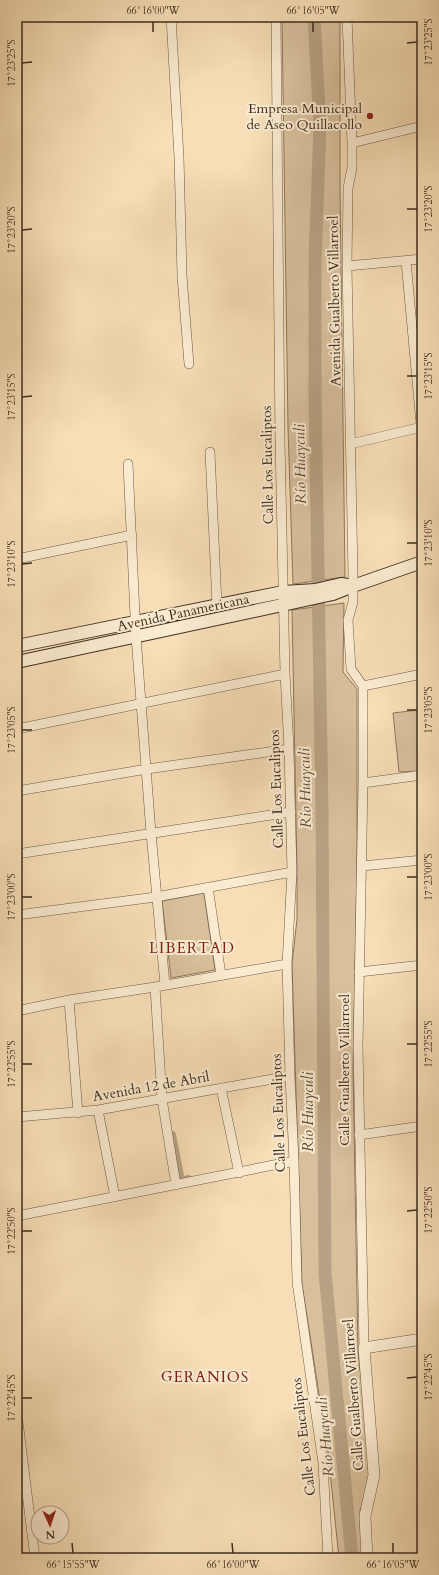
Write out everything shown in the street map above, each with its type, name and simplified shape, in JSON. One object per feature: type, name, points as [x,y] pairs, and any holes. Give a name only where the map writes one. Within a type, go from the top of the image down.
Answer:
[{"type":"main road","name":"Avenida Panamericana","points":[[17,662],[284,605],[315,594],[353,586],[422,562]]},
{"type":"main road","name":"Avenida Panamericana","points":[[17,646],[283,592],[315,594]]},
{"type":"street","points":[[172,17],[179,157],[182,276],[189,364]]},
{"type":"street","name":"Calle Los Eucaliptos","points":[[276,17],[283,592],[292,872],[287,964],[290,1076],[297,1282],[323,1463],[328,1558]]},
{"type":"street","name":"Avenida Gualberto Villarroel","points":[[347,17],[352,143],[352,168],[348,188],[347,266],[353,586]]},
{"type":"street","points":[[352,143],[422,126]]},
{"type":"street","points":[[347,266],[422,259]]},
{"type":"street","points":[[350,444],[422,430],[406,261]]},
{"type":"street","points":[[210,452],[217,605]]},
{"type":"street","points":[[128,464],[136,637],[156,897],[165,985]]},
{"type":"street","points":[[17,559],[132,535]]},
{"type":"street","points":[[353,586],[353,602],[348,620],[351,669],[363,686],[422,674]]},
{"type":"street","points":[[17,729],[285,674]]},
{"type":"street","name":"Calle Gualberto Villarroel","points":[[363,686],[358,1134],[364,1348],[374,1475],[365,1516],[367,1558]]},
{"type":"street","points":[[17,791],[147,769],[289,749]]},
{"type":"street","points":[[363,783],[422,774]]},
{"type":"street","points":[[17,854],[291,812]]},
{"type":"street","points":[[362,866],[422,860]]},
{"type":"street","points":[[17,916],[156,897],[292,872]]},
{"type":"street","points":[[208,887],[221,975]]},
{"type":"street","points":[[17,1011],[69,1000],[287,964]]},
{"type":"street","points":[[359,972],[422,965]]},
{"type":"street","points":[[155,987],[162,1099],[176,1185]]},
{"type":"street","points":[[69,1000],[78,1113]]},
{"type":"street","name":"Avenida 12 de Abril","points":[[17,1117],[78,1113],[98,1110],[290,1076]]},
{"type":"street","points":[[221,1088],[239,1172]]},
{"type":"street","points":[[98,1110],[114,1197]]},
{"type":"street","points":[[358,1134],[422,1126]]},
{"type":"street","points":[[17,1216],[294,1161]]},
{"type":"street","points":[[364,1348],[422,1339]]},
{"type":"street","points":[[17,1413],[35,1558]]},
{"type":"shaded area","points":[[282,17],[340,17],[340,185],[345,577],[293,584],[288,427]]},
{"type":"shaded area","points":[[344,603],[343,672],[357,689],[357,867],[353,1070],[358,1352],[373,1480],[360,1510],[364,1558],[339,1558],[328,1452],[302,1284],[292,964],[297,919],[297,871],[292,610]]},
{"type":"shaded area","points":[[418,710],[422,771],[399,772],[393,713]]},
{"type":"shaded area","points":[[204,893],[215,970],[171,978],[162,901]]},
{"type":"waterway","name":"Río Huayculi","points":[[314,17],[320,127],[315,261],[315,394],[322,812],[325,1273],[352,1558]]},
{"type":"waterway","points":[[172,1135],[181,1181],[188,1179]]},
{"type":"place","name":"Empresa Municipal de Aseo Quillacollo","points":[[370,116]]},
{"type":"district","name":"LIBERTAD","points":[[192,948]]},
{"type":"district","name":"GERANIOS","points":[[205,1377]]}]
